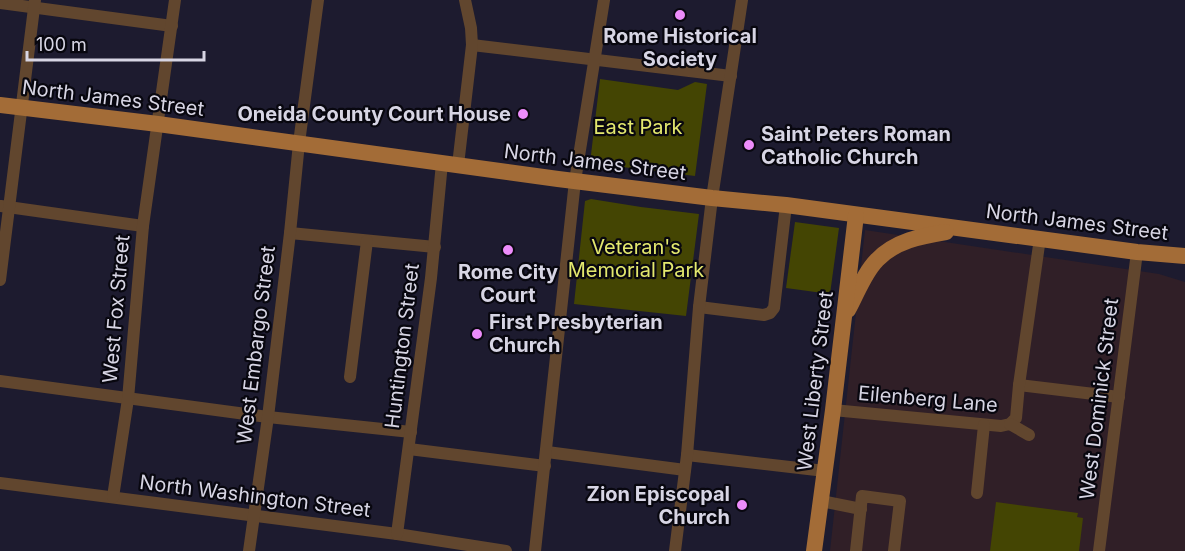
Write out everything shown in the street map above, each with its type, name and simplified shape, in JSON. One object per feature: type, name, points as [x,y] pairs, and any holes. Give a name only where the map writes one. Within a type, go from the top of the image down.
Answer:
[{"type":"main road","name":"North James Street","points":[[0,105],[158,124],[574,181],[786,205],[1137,252],[1185,256]]},
{"type":"main road","name":"West Liberty Street","points":[[814,551],[856,215]]},
{"type":"main road","points":[[844,318],[876,261],[891,249],[914,238],[945,232],[974,230]]},
{"type":"street","name":"West Fox Street","points":[[113,498],[128,399],[143,226],[175,0]]},
{"type":"street","name":"West Embargo Street","points":[[249,551],[290,232],[298,143],[318,0]]},
{"type":"street","name":"Huntington Street","points":[[398,534],[435,247],[472,45],[465,0]]},
{"type":"street","points":[[535,551],[574,181],[604,0]]},
{"type":"street","points":[[675,551],[687,455],[699,307],[712,198],[742,0]]},
{"type":"street","points":[[0,3],[35,3],[172,26]]},
{"type":"street","points":[[0,280],[4,207],[35,3]]},
{"type":"street","points":[[472,45],[731,76]]},
{"type":"street","points":[[699,307],[764,315],[771,313],[774,308],[786,205]]},
{"type":"street","points":[[4,207],[143,226]]},
{"type":"street","points":[[290,232],[435,247]]},
{"type":"street","name":"Eilenberg Lane","points":[[833,410],[984,425],[1010,424],[1016,417],[1040,238]]},
{"type":"street","points":[[350,377],[367,241]]},
{"type":"street","name":"West Dominick Street","points":[[1099,551],[1137,252]]},
{"type":"street","points":[[0,381],[267,417],[411,432]]},
{"type":"street","points":[[1019,385],[1119,397]]},
{"type":"street","points":[[1010,424],[1029,435]]},
{"type":"street","points":[[977,493],[984,425]]},
{"type":"street","points":[[409,448],[545,466]]},
{"type":"street","points":[[546,452],[685,470]]},
{"type":"street","points":[[687,455],[825,471]]},
{"type":"street","name":"North Washington Street","points":[[0,483],[398,534],[506,551]]},
{"type":"street","points":[[856,551],[862,496],[900,501],[894,551]]},
{"type":"street","points":[[820,501],[861,509]]},
{"type":"shaded area","points":[[865,230],[1159,274],[1185,282],[1185,551],[830,551]]},
{"type":"green space","name":"East Park","points":[[600,79],[678,90],[695,82],[707,84],[695,176],[590,163]]},
{"type":"green space","name":"Veteran's Memorial Park","points":[[591,199],[699,214],[686,316],[574,304],[585,201]]},
{"type":"green space","points":[[795,222],[839,228],[830,294],[786,288]]},
{"type":"green space","points":[[996,502],[1078,513],[1077,517],[1083,518],[1079,551],[990,551]]},
{"type":"place","name":"Rome Historical Society","points":[[680,15]]},
{"type":"place","name":"Oneida County Court House","points":[[523,114]]},
{"type":"place","name":"Saint Peters Roman Catholic Church","points":[[749,145]]},
{"type":"place","name":"Rome City Court","points":[[508,250]]},
{"type":"place","name":"First Presbyterian Church","points":[[477,334]]},
{"type":"place","name":"Zion Episcopal Church","points":[[742,505]]}]
